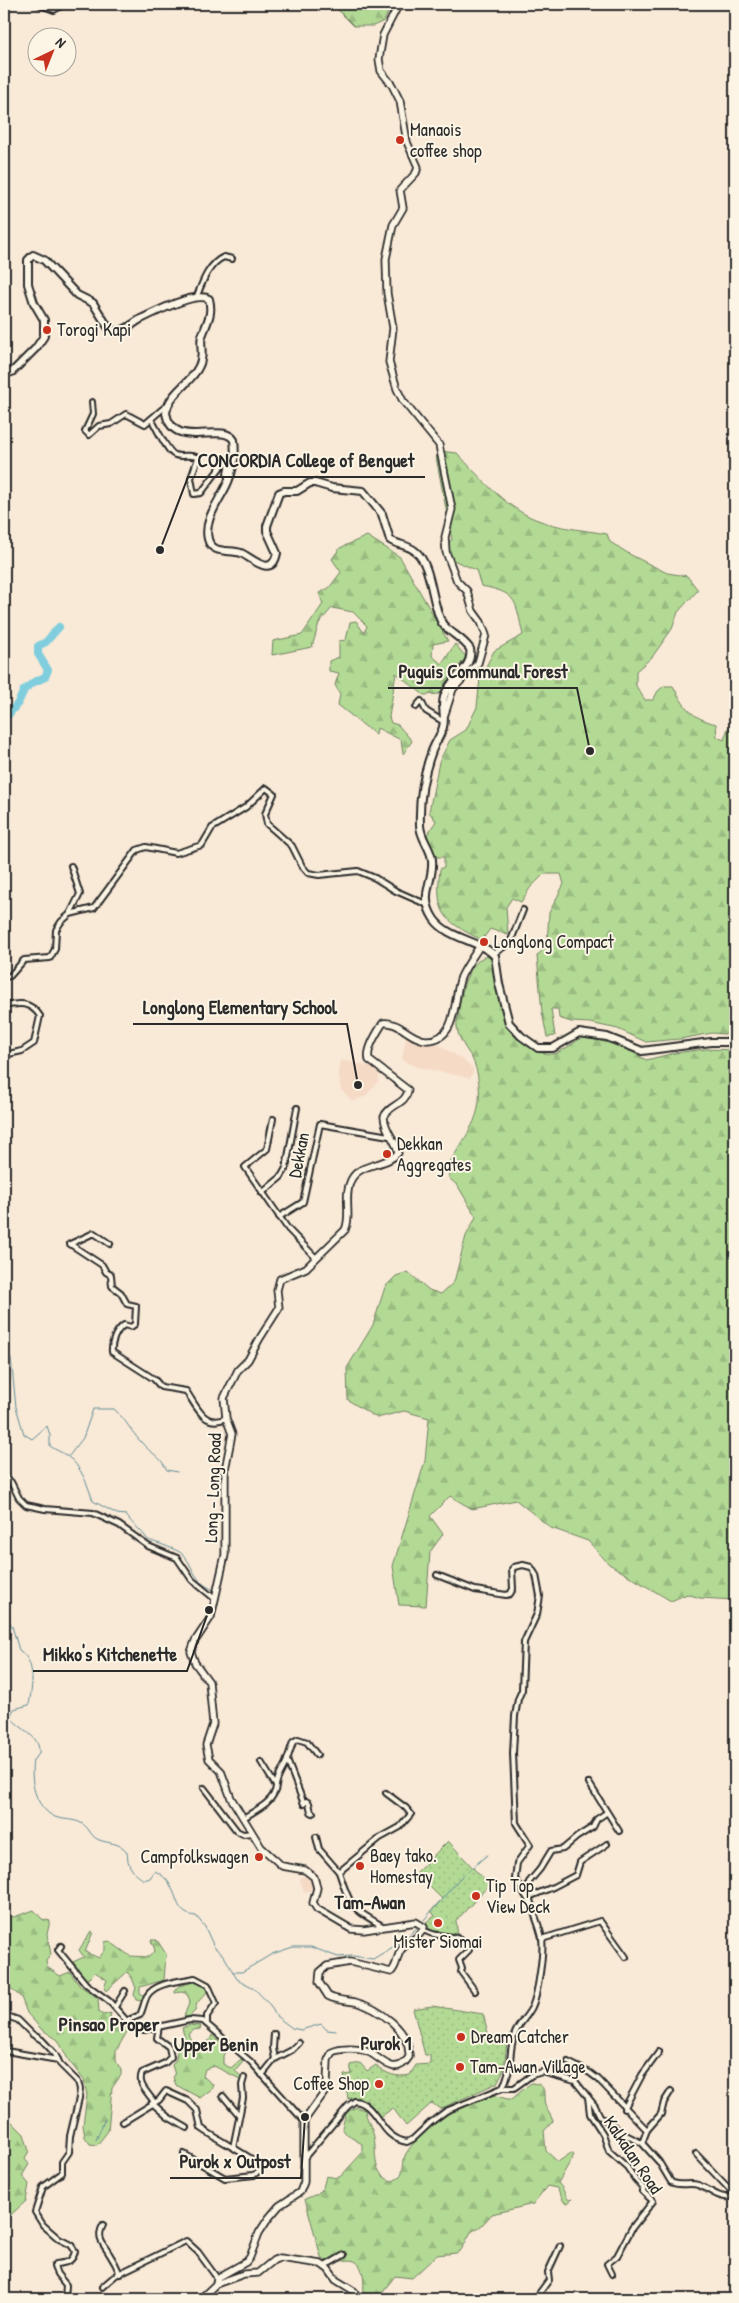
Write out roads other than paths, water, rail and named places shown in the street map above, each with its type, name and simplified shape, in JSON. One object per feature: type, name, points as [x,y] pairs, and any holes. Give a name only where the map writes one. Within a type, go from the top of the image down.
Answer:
[{"type":"main road","points":[[399,4],[381,41],[379,65],[400,101],[407,142],[418,167],[416,173],[400,190],[403,208],[394,225],[387,256],[387,293],[393,328],[389,362],[397,389],[403,401],[439,445],[452,510],[445,536],[446,552],[457,581],[467,591],[473,611],[481,622],[486,635],[475,669],[453,689],[423,778],[420,833],[432,861],[427,888],[428,905],[435,920],[442,927],[493,954],[497,959],[499,984],[509,1022],[526,1041],[538,1048],[553,1048],[579,1033],[607,1037],[642,1051],[711,1042],[735,1042]]},
{"type":"main road","points":[[4,374],[12,372],[36,348],[44,336],[44,320],[34,303],[28,284],[28,260],[33,255],[44,260],[77,294],[93,302],[108,327],[115,332],[122,331],[159,310],[197,296],[205,296],[209,299],[211,309],[209,322],[201,337],[202,360],[196,371],[173,396],[166,413],[168,420],[181,431],[196,436],[225,433],[233,437],[235,459],[229,480],[211,517],[209,542],[219,550],[243,554],[256,564],[264,566],[274,562],[277,553],[266,526],[280,493],[284,491],[297,491],[310,483],[315,483],[345,490],[358,489],[367,494],[384,518],[390,540],[418,554],[428,574],[441,620],[447,629],[461,637],[470,649],[470,662],[446,691],[444,718]]},
{"type":"main road","name":"Long - Long Road","points":[[423,1930],[422,1924],[416,1922],[364,1930],[351,1930],[317,1909],[313,1903],[318,1888],[314,1877],[305,1870],[288,1868],[276,1862],[261,1847],[228,1792],[222,1771],[207,1754],[206,1745],[213,1724],[209,1682],[207,1676],[195,1663],[192,1656],[193,1644],[209,1622],[225,1550],[224,1470],[232,1434],[226,1418],[224,1398],[230,1383],[238,1370],[248,1360],[279,1308],[277,1290],[279,1281],[306,1268],[346,1228],[347,1194],[350,1181],[355,1174],[373,1165],[390,1160],[398,1153],[396,1146],[389,1136],[384,1117],[391,1108],[404,1101],[408,1090],[369,1060],[368,1053],[383,1023],[389,1023],[423,1039],[440,1036],[452,1020],[460,979],[479,947]]},
{"type":"main road","points":[[200,2299],[216,2281],[246,2262],[250,2257],[259,2233],[268,2219],[279,2206],[300,2192],[304,2182],[304,2122],[324,2093],[328,2060],[332,2052],[341,2049],[366,2051],[383,2064],[390,2066],[404,2062],[409,2056],[403,2038],[392,2020],[359,2004],[328,1996],[319,1982],[320,1972],[327,1966],[350,1962],[362,1963],[390,1972],[396,1966],[401,1950],[423,1930]]},
{"type":"main road","points":[[216,2281],[244,2274],[258,2273],[274,2260],[280,2258],[325,2266],[336,2280],[354,2291],[358,2299]]},
{"type":"street","points":[[38,4],[54,10],[65,4]]},
{"type":"street","points":[[197,296],[201,283],[216,262],[224,257],[232,258]]},
{"type":"street","points":[[92,402],[93,414],[85,432],[89,435],[99,426],[110,425],[126,414],[143,424],[168,405]]},
{"type":"street","points":[[151,419],[171,452],[176,456],[195,456],[198,458],[191,478],[194,494],[201,494],[226,460],[229,462],[227,474],[229,480]]},
{"type":"street","points":[[416,707],[421,701],[426,711],[444,718]]},
{"type":"street","points":[[70,914],[94,908],[136,850],[146,847],[176,853],[202,845],[212,828],[246,807],[263,788],[268,788],[274,794],[265,814],[267,824],[292,846],[302,866],[308,873],[319,875],[358,871],[376,878],[396,891],[428,905]]},
{"type":"street","points":[[4,978],[10,976],[24,960],[50,958],[56,949],[58,926],[70,914],[80,894],[71,866]]},
{"type":"street","points":[[493,954],[510,943],[523,910]]},
{"type":"street","points":[[4,1006],[24,1003],[36,1010],[40,1018],[34,1043],[22,1051],[4,1055]]},
{"type":"street","points":[[262,1193],[281,1177],[286,1168],[297,1108]]},
{"type":"street","points":[[273,1119],[266,1149],[245,1167],[279,1217],[316,1258]]},
{"type":"street","name":"Dekkan","points":[[279,1217],[303,1202],[320,1124],[389,1136]]},
{"type":"street","points":[[110,1244],[94,1233],[70,1244],[102,1265],[106,1272],[111,1275],[112,1286],[121,1293],[127,1304],[136,1306],[134,1324],[131,1327],[124,1325],[121,1327],[114,1339],[112,1352],[154,1379],[161,1387],[186,1391],[202,1416],[215,1420],[226,1418]]},
{"type":"street","points":[[4,1478],[11,1482],[18,1498],[26,1504],[45,1509],[86,1511],[118,1524],[148,1546],[177,1558],[192,1580],[210,1597],[215,1599]]},
{"type":"street","points":[[437,1576],[474,1590],[506,1595],[510,1594],[513,1589],[512,1569],[527,1565],[531,1567],[536,1575],[540,1596],[539,1606],[524,1642],[522,1690],[518,1699],[515,1716],[513,1753],[516,1823],[530,1844],[517,1863],[515,1879],[529,1899],[542,1939],[538,1980],[533,2002],[515,2032],[509,2074],[502,2088]]},
{"type":"street","points":[[243,1818],[272,1799],[278,1776],[282,1772],[293,1742],[298,1739],[307,1742],[317,1755]]},
{"type":"street","points":[[287,1760],[304,1804],[306,1801],[309,1802],[311,1812],[313,1813]]},
{"type":"street","points":[[261,1762],[276,1786]]},
{"type":"street","points":[[589,1783],[606,1814],[619,1831]]},
{"type":"street","points":[[204,1788],[237,1831],[243,1834],[252,1832]]},
{"type":"street","points":[[340,1872],[380,1838],[400,1827],[411,1814],[386,1793]]},
{"type":"street","points":[[529,1899],[529,1882],[540,1869],[550,1851],[564,1849],[577,1837],[593,1827],[597,1820],[606,1814]]},
{"type":"street","points":[[316,1837],[319,1849],[340,1872],[349,1902],[384,1927]]},
{"type":"street","points":[[529,1899],[576,1875],[580,1862],[606,1844]]},
{"type":"street","points":[[542,1939],[600,1921],[626,1958]]},
{"type":"street","points":[[423,1930],[440,1936],[452,1935],[467,1945],[469,1950],[458,1960],[462,1968],[461,1972],[474,1991]]},
{"type":"street","points":[[62,1946],[58,1950],[60,1954],[74,1966],[83,1981],[115,2008],[126,2021],[139,2030],[190,2020],[200,2020],[207,2024],[262,2075],[304,2122]]},
{"type":"street","points":[[126,2021],[140,2015],[147,1996],[152,1991],[166,1984],[196,1978],[208,1985],[216,2003],[207,2016],[207,2024]]},
{"type":"street","points":[[115,2008],[125,1990]]},
{"type":"street","points":[[4,2015],[23,2023],[32,2034],[50,2048],[78,2082],[80,2089],[70,2136],[69,2152],[62,2162],[62,2173],[43,2187],[36,2208],[38,2219],[51,2232],[71,2245],[74,2251],[73,2257],[68,2263],[56,2264],[54,2267],[66,2285],[65,2299]]},
{"type":"street","points":[[159,2026],[157,2038],[169,2047],[171,2057],[164,2064],[142,2073],[140,2078],[141,2085],[153,2102],[168,2117],[187,2128]]},
{"type":"street","points":[[274,2034],[273,2048],[275,2059]]},
{"type":"street","points":[[262,2075],[275,2059],[292,2050],[298,2043]]},
{"type":"street","points":[[6,2051],[58,2060]]},
{"type":"street","points":[[624,2108],[642,2075],[659,2052]]},
{"type":"street","points":[[568,2062],[590,2073],[647,2130]]},
{"type":"street","points":[[304,2158],[348,2106],[355,2101],[368,2106],[382,2128],[391,2136],[406,2142],[413,2139],[430,2122],[446,2111],[502,2088],[514,2088],[532,2075],[542,2072],[571,2078],[588,2097],[600,2116],[624,2134],[642,2143],[659,2162],[671,2182],[678,2185],[696,2184],[726,2198],[735,2196]]},
{"type":"street","points":[[233,2148],[243,2098],[242,2085],[244,2078]]},
{"type":"street","points":[[642,2143],[647,2130],[662,2114],[664,2102],[671,2091]]},
{"type":"street","points":[[124,2122],[166,2092],[188,2101],[197,2110],[201,2128],[247,2155],[264,2168],[254,2175],[225,2178],[184,2154]]},
{"type":"street","points":[[223,2096],[239,2115]]},
{"type":"street","name":"Kalkalan Road","points":[[588,2097],[590,2114],[603,2134],[609,2151],[627,2167],[634,2179],[644,2189],[642,2192],[653,2202],[632,2228],[617,2256],[607,2264],[612,2274]]},
{"type":"street","points":[[696,2154],[735,2196]]},
{"type":"street","points":[[103,2225],[99,2236],[100,2240],[120,2274]]},
{"type":"street","points":[[102,2287],[113,2277],[186,2241],[198,2252],[216,2281]]},
{"type":"street","points":[[534,2299],[549,2280],[548,2272],[560,2246]]},
{"type":"street","points":[[325,2266],[344,2255]]},
{"type":"waterway","points":[[4,720],[18,703],[24,690],[34,682],[45,677],[48,670],[38,654],[38,646],[46,642],[59,627]]},
{"type":"waterway","points":[[4,1335],[4,1340]]},
{"type":"waterway","points":[[4,1350],[11,1358],[16,1407],[24,1434],[32,1439],[47,1426],[50,1435],[50,1446],[72,1460],[76,1465],[83,1476],[93,1501],[117,1514],[126,1515],[148,1540],[181,1553],[197,1578],[214,1590]]},
{"type":"waterway","points":[[69,1456],[83,1438],[93,1409],[114,1409],[167,1470],[177,1472]]},
{"type":"waterway","points":[[4,1474],[10,1475]]},
{"type":"waterway","points":[[4,1612],[12,1626],[19,1650],[25,1655],[31,1668],[32,1683],[29,1705],[14,1709],[10,1717],[37,1742],[39,1754],[33,1760],[32,1776],[35,1792],[42,1807],[55,1817],[83,1824],[97,1839],[122,1847],[127,1853],[132,1869],[144,1880],[150,1878],[155,1871],[164,1877],[182,1910],[196,1916],[205,1927],[214,1947],[224,1956],[237,1979],[254,1988],[270,2005],[276,2016],[292,2028],[301,2030],[321,2024],[327,2030],[336,2031]]},
{"type":"waterway","points":[[424,1920],[459,1879],[487,1855]]},
{"type":"waterway","points":[[233,1972],[242,1972],[272,1954],[293,1947],[311,1947],[338,1957],[353,1956],[373,1959],[398,1944],[418,1927]]},
{"type":"waterway","points":[[96,2140],[105,2119]]},
{"type":"place","name":"Manaois coffee shop","points":[[400,140]]},
{"type":"place","name":"Torogi Kapi","points":[[47,330]]},
{"type":"place","name":"CONCORDIA College of Benguet","points":[[160,550]]},
{"type":"place","name":"Puguis Communal Forest","points":[[590,751]]},
{"type":"place","name":"Longlong Compact","points":[[484,942]]},
{"type":"place","name":"Longlong Elementary School","points":[[358,1085]]},
{"type":"place","name":"Dekkan Aggregates","points":[[387,1154]]},
{"type":"place","name":"Mikko's Kitchenette","points":[[209,1610]]},
{"type":"place","name":"Campfolkswagen","points":[[259,1857]]},
{"type":"place","name":"Baey tako. Homestay","points":[[360,1866]]},
{"type":"place","name":"Tip Top View Deck","points":[[476,1896]]},
{"type":"place","name":"Mister Siomai","points":[[438,1923]]},
{"type":"place","name":"Dream Catcher","points":[[461,2037]]},
{"type":"place","name":"Tam-Awan Village","points":[[460,2067]]},
{"type":"place","name":"Coffee Shop","points":[[379,2084]]},
{"type":"place","name":"Purok x Outpost","points":[[305,2117]]},
{"type":"district","name":"Tam-Awan","points":[[370,1902]]},
{"type":"district","name":"Pinsao Proper","points":[[109,2024]]},
{"type":"district","name":"Purok 1","points":[[386,2043]]},
{"type":"district","name":"Upper Benin","points":[[216,2044]]}]
